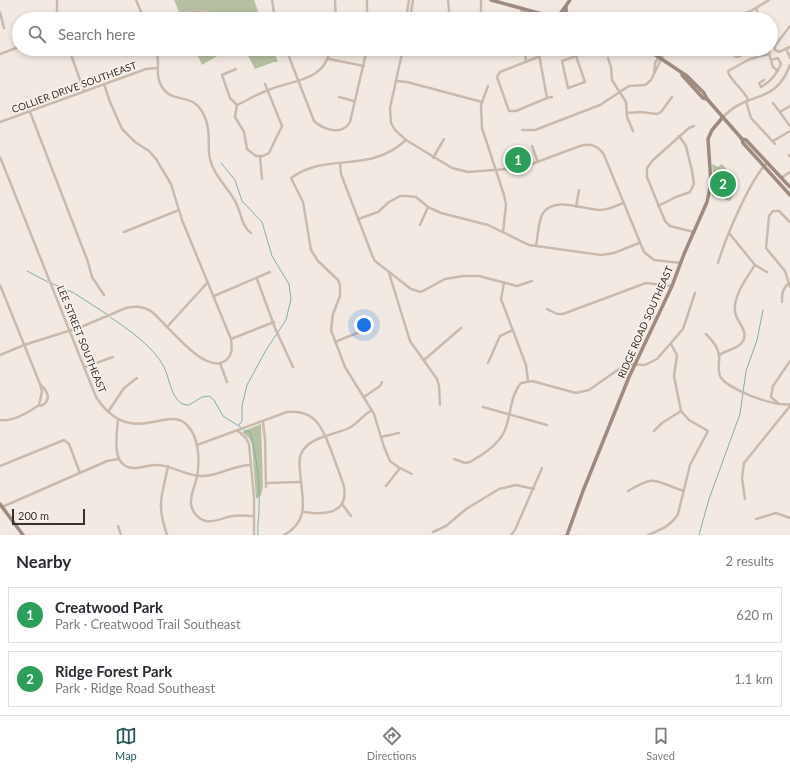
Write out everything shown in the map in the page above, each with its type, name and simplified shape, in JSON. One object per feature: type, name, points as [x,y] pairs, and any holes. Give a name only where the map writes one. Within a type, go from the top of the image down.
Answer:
[{"type":"street","points":[[57,0],[57,12]]},
{"type":"street","points":[[136,0],[140,12]]},
{"type":"street","points":[[272,0],[274,12]]},
{"type":"street","points":[[335,0],[336,12]]},
{"type":"street","points":[[367,0],[367,12]]},
{"type":"street","points":[[407,12],[409,0]]},
{"type":"street","points":[[411,12],[413,0]]},
{"type":"street","points":[[448,0],[449,12]]},
{"type":"street","points":[[480,12],[481,0]]},
{"type":"street","points":[[491,0],[534,12]]},
{"type":"street","points":[[562,12],[570,0]]},
{"type":"street","points":[[746,12],[769,0]]},
{"type":"street","points":[[566,12],[567,5]]},
{"type":"street","points":[[756,8],[757,12]]},
{"type":"street","points":[[185,12],[192,10],[203,12]]},
{"type":"street","points":[[0,12],[4,28]]},
{"type":"street","points":[[778,42],[790,26]]},
{"type":"street","points":[[778,52],[790,47]]},
{"type":"street","points":[[786,48],[790,58]]},
{"type":"street","points":[[0,54],[12,50]]},
{"type":"street","points":[[72,56],[84,91]]},
{"type":"street","points":[[158,56],[157,68],[160,82],[167,94],[194,101],[199,106],[206,119],[210,137],[210,158],[218,178],[235,201],[246,229],[251,233]]},
{"type":"street","points":[[289,56],[314,121],[328,129],[338,130],[346,130],[350,122],[366,56]]},
{"type":"street","points":[[237,105],[268,90],[316,73],[329,60],[329,56]]},
{"type":"street","points":[[402,56],[389,116],[395,130],[406,140],[433,158],[458,171],[521,168],[584,145],[596,146],[604,155],[639,243],[646,255],[652,259],[681,263]]},
{"type":"street","points":[[526,56],[526,62]]},
{"type":"street","points":[[577,56],[585,82],[568,88],[562,61],[577,56]]},
{"type":"street","points":[[657,56],[692,80],[706,95],[706,99],[742,139],[743,143],[790,195]]},
{"type":"street","points":[[761,56],[750,59],[728,71],[729,75],[745,93],[748,111],[753,120],[774,142],[790,131]]},
{"type":"street","points":[[770,56],[773,67],[778,71]]},
{"type":"street","points":[[547,98],[538,57],[498,74],[498,81],[508,108],[512,112],[552,97]]},
{"type":"street","points":[[608,58],[611,67],[612,80],[626,102],[630,128],[633,131]]},
{"type":"street","points":[[522,130],[535,130],[600,105],[629,86],[645,85],[651,80],[654,73],[655,63],[660,58]]},
{"type":"street","points":[[764,80],[759,83],[761,87],[768,83],[778,71],[781,64],[778,58],[771,60]]},
{"type":"street","points":[[329,60],[364,66]]},
{"type":"street","points":[[723,117],[742,102],[765,95],[777,88],[790,66]]},
{"type":"street","name":"COLLIER DRIVE SOUTHEAST","points":[[0,122],[146,69],[157,68]]},
{"type":"street","points":[[236,69],[222,75],[230,98],[237,105]]},
{"type":"street","points":[[397,81],[407,82],[482,102]]},
{"type":"street","points":[[0,355],[24,345],[82,327],[134,306],[147,308],[201,359],[212,364],[220,363],[229,358],[232,353],[231,339],[170,184],[156,159],[122,129],[104,84]]},
{"type":"street","points":[[237,105],[235,117],[244,132],[247,149],[253,155],[266,155],[271,150],[282,126],[265,84]]},
{"type":"street","points":[[488,86],[482,102],[482,128],[504,195],[506,205],[503,232]]},
{"type":"street","points":[[742,102],[745,98],[745,93]]},
{"type":"street","points":[[339,97],[354,101]]},
{"type":"street","points":[[627,113],[641,112],[657,114],[661,112],[672,97]]},
{"type":"street","points":[[773,103],[790,126]]},
{"type":"street","points":[[780,112],[790,106]]},
{"type":"street","points":[[30,112],[88,262],[92,278],[104,295]]},
{"type":"street","name":"RIDGE ROAD SOUTHEAST","points":[[567,535],[585,484],[635,364],[672,286],[707,202],[710,189],[708,139],[712,130],[723,117]]},
{"type":"street","points":[[694,126],[679,136],[653,160],[647,168],[647,176],[663,218],[668,224],[694,232]]},
{"type":"street","points":[[658,206],[690,192],[694,184],[688,149],[679,136]]},
{"type":"street","points":[[433,158],[444,139]]},
{"type":"street","points":[[742,139],[746,140],[790,187]]},
{"type":"street","points":[[406,140],[392,151],[384,155],[354,162],[311,167],[291,178],[303,202],[311,250],[318,261],[338,280],[340,285],[340,296],[330,325],[348,374],[372,410],[390,461],[412,474]]},
{"type":"street","points":[[532,146],[538,162]]},
{"type":"street","points":[[260,156],[262,179]]},
{"type":"street","name":"LEE STREET SOUTHEAST","points":[[0,157],[96,397],[108,412],[118,419],[128,423],[142,424],[173,418],[180,420],[190,428],[197,445],[198,458],[197,476],[191,503],[193,510],[200,518],[209,522],[234,516],[254,516]]},
{"type":"street","points":[[718,263],[722,248],[759,172],[768,162]]},
{"type":"street","points":[[340,163],[341,174],[375,261],[389,273],[417,292],[426,290],[445,279],[463,276],[479,276],[517,286],[532,281]]},
{"type":"street","points":[[782,178],[790,172]]},
{"type":"street","points":[[576,207],[578,190]]},
{"type":"street","points":[[358,219],[378,212],[400,196],[416,197],[428,207],[454,217],[488,226],[529,245],[601,255],[614,253],[639,243]]},
{"type":"street","points":[[536,246],[541,218],[546,210],[558,205],[602,210],[623,202]]},
{"type":"street","points":[[420,226],[428,207]]},
{"type":"street","points":[[124,232],[179,210]]},
{"type":"street","points":[[782,302],[782,294],[785,287],[789,285],[784,271],[768,252],[765,245],[768,218],[771,213],[779,211],[790,222]]},
{"type":"street","points":[[729,233],[755,265],[767,272]]},
{"type":"street","points":[[719,355],[740,345],[743,341],[744,333],[735,309],[745,280],[755,265]]},
{"type":"street","points":[[214,296],[257,279],[270,272]]},
{"type":"street","points":[[389,273],[410,341],[437,379],[440,405]]},
{"type":"street","points":[[257,279],[293,367]]},
{"type":"street","points":[[167,327],[208,282]]},
{"type":"street","points":[[547,309],[557,314],[563,314],[646,282],[672,286]]},
{"type":"street","points":[[504,283],[501,299],[526,365],[528,381]]},
{"type":"street","points":[[0,285],[40,384],[42,392],[39,405]]},
{"type":"street","points":[[454,459],[465,463],[470,462],[499,441],[505,430],[517,388],[521,383],[528,381],[576,393],[583,392],[596,386],[623,365],[642,365],[650,363],[671,344],[685,325],[695,293]]},
{"type":"street","points":[[231,339],[274,322]]},
{"type":"street","points":[[424,360],[461,328]]},
{"type":"street","points":[[335,342],[364,330]]},
{"type":"street","points":[[488,363],[500,336],[513,330]]},
{"type":"street","points":[[706,334],[714,344],[719,355],[719,374],[725,382],[764,402],[790,405],[744,463],[742,478],[745,499]]},
{"type":"street","points":[[648,535],[674,521],[680,508],[690,465],[708,431],[689,420],[681,411],[674,376],[677,355],[671,344]]},
{"type":"street","points":[[85,367],[113,357]]},
{"type":"street","points":[[778,403],[771,397],[771,390],[790,361]]},
{"type":"street","points":[[220,363],[227,382]]},
{"type":"street","points":[[108,412],[124,388],[137,378]]},
{"type":"street","points":[[364,397],[380,386],[382,382]]},
{"type":"street","points":[[0,420],[9,420],[39,405],[41,406],[46,404],[48,394],[40,384]]},
{"type":"street","points":[[483,407],[547,424]]},
{"type":"street","points":[[284,535],[297,525],[304,512],[299,462],[302,452],[310,444],[353,426],[360,417],[372,410]]},
{"type":"street","points":[[654,431],[662,423],[681,411]]},
{"type":"street","points":[[197,445],[287,412],[299,412],[315,420],[325,437],[344,487],[342,504],[351,516]]},
{"type":"street","points":[[118,419],[116,446],[118,459],[124,466],[134,468],[151,464],[168,466],[197,476],[206,476],[228,468],[251,465]]},
{"type":"street","points":[[262,422],[265,440],[266,487]]},
{"type":"street","points":[[238,431],[249,442],[254,535]]},
{"type":"street","points":[[381,436],[399,433]]},
{"type":"street","points":[[0,466],[64,440],[69,444],[80,474]]},
{"type":"street","points":[[23,535],[1,506],[114,459],[118,459]]},
{"type":"street","points":[[167,535],[161,516],[160,501],[168,466]]},
{"type":"street","points":[[386,486],[400,468]]},
{"type":"street","points":[[511,535],[534,489],[542,468]]},
{"type":"street","points":[[628,491],[641,483],[654,480],[684,491]]},
{"type":"street","points":[[266,482],[300,482]]},
{"type":"street","points":[[433,532],[446,526],[466,509],[499,489],[516,485],[534,489]]},
{"type":"street","points":[[304,512],[326,514],[342,504]]},
{"type":"street","points":[[756,519],[776,513],[790,518]]},
{"type":"street","points":[[118,526],[121,535]]},
{"type":"green space","points":[[174,0],[254,0],[258,12],[179,12]]},
{"type":"green space","points":[[198,56],[217,56],[202,65]]},
{"type":"green space","points":[[248,56],[276,56],[278,62],[255,69]]},
{"type":"green space","points":[[522,150],[523,166],[514,167],[512,154]]},
{"type":"green space","points":[[712,164],[718,167],[722,164],[735,179],[730,191],[734,194],[730,201],[712,196],[714,186]]},
{"type":"green space","points":[[261,424],[263,487],[261,495],[256,499],[252,444],[249,438],[242,432]]},
{"type":"waterway","points":[[221,163],[235,180],[242,201],[262,222],[272,256],[289,284],[291,299],[286,320],[266,350],[247,385],[242,406],[242,421],[239,425]]},
{"type":"waterway","points":[[27,271],[48,282]]},
{"type":"waterway","points":[[51,283],[74,293],[108,315]]},
{"type":"waterway","points":[[699,535],[709,499],[740,414],[746,371],[757,340],[763,310]]},
{"type":"waterway","points":[[110,317],[125,327],[154,352],[164,367],[172,391],[179,401],[183,404],[189,405],[202,397],[209,396],[214,400],[223,416],[242,428]]},
{"type":"waterway","points":[[244,430],[250,432],[258,471],[258,535]]},
{"type":"place","name":"Creatwood Park","points":[[518,160]]},
{"type":"place","name":"Ridge Forest Park","points":[[723,184]]}]
